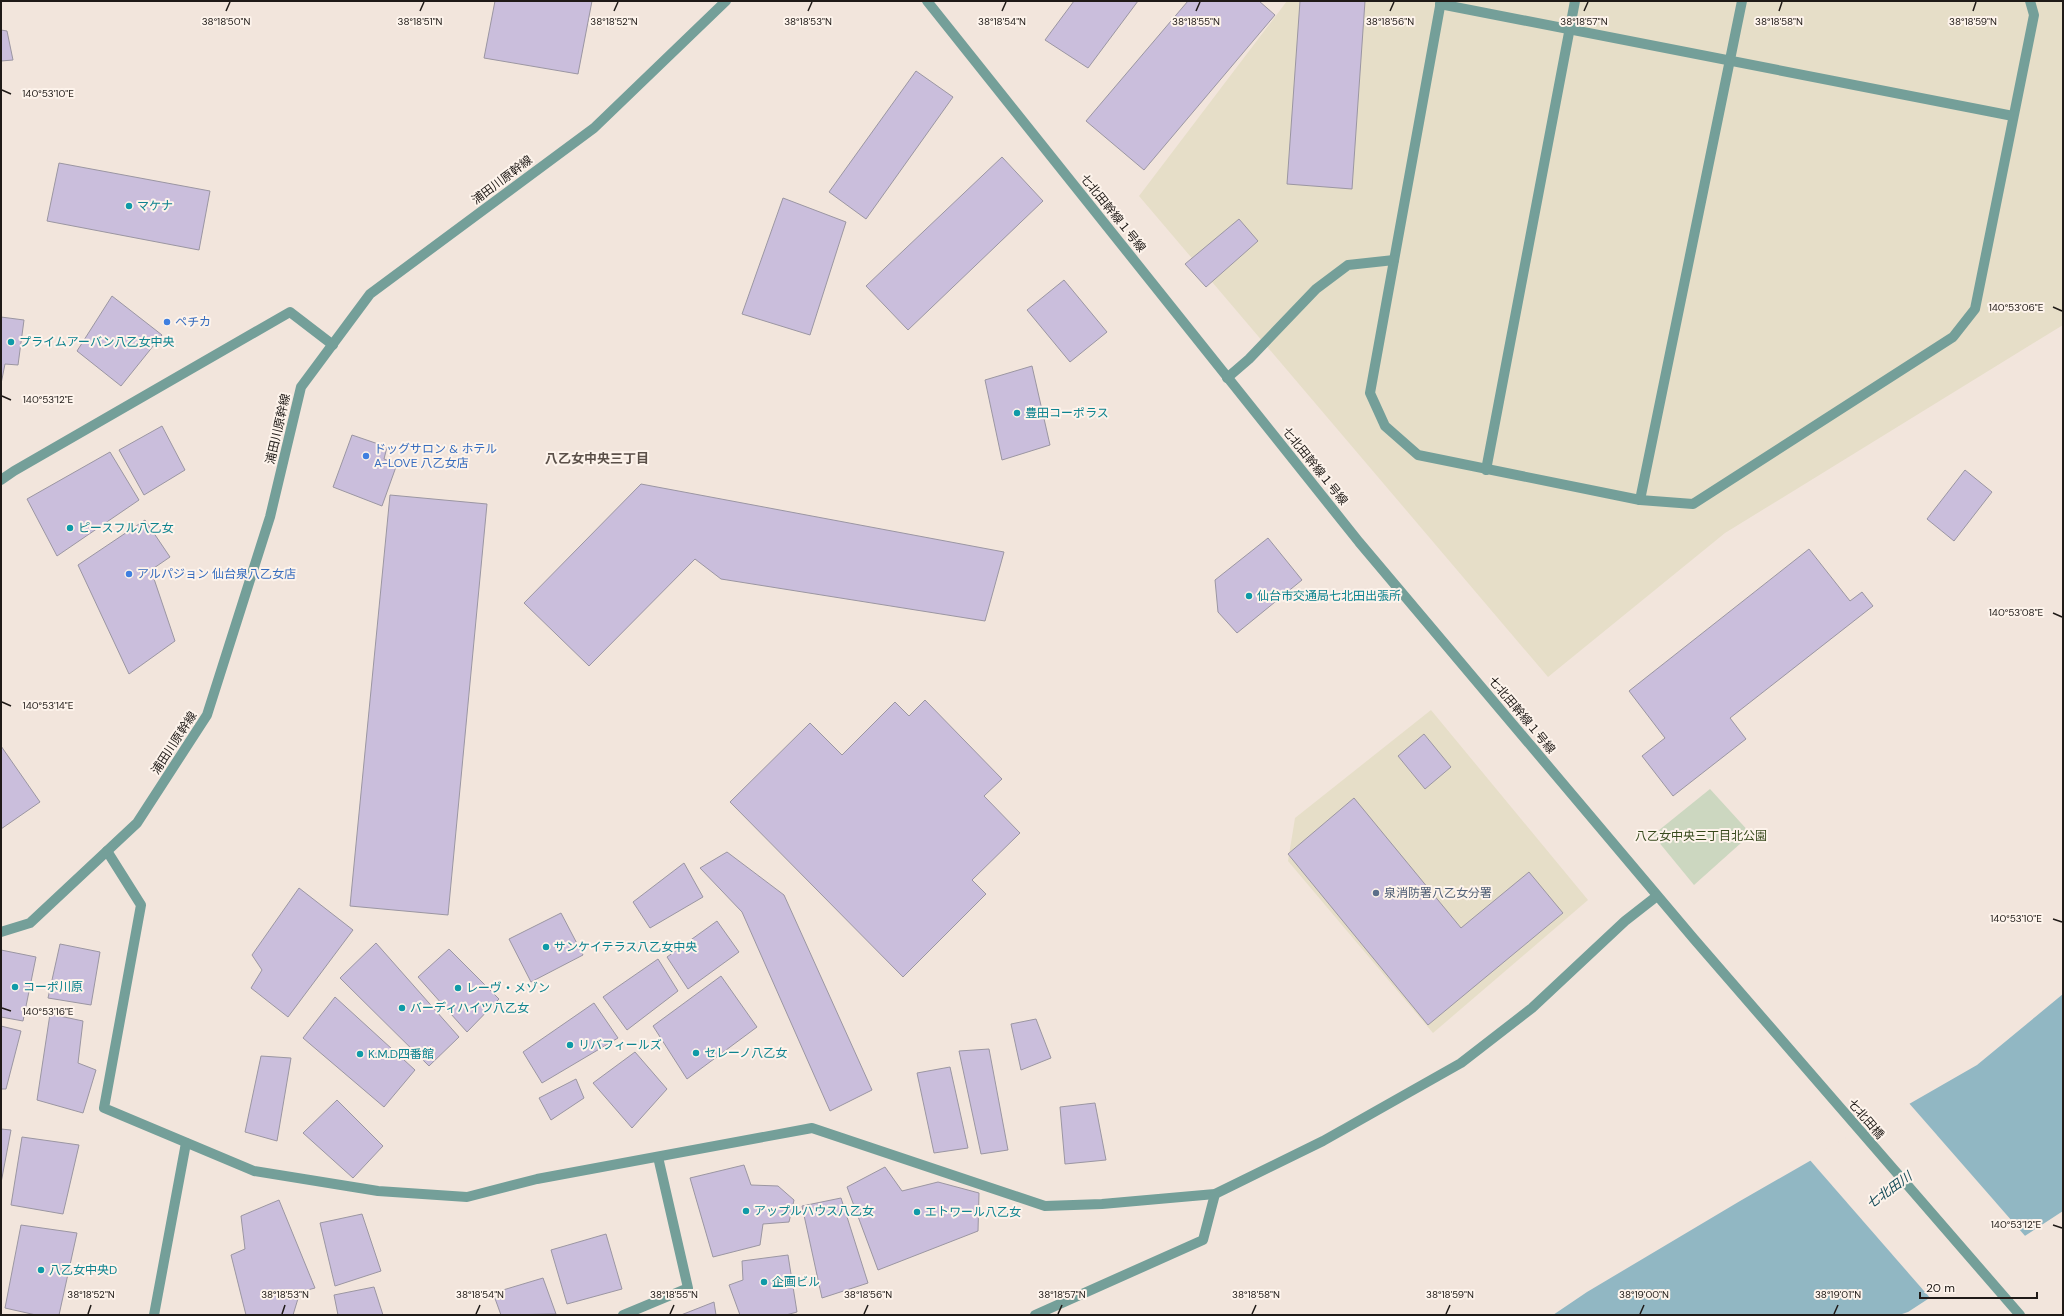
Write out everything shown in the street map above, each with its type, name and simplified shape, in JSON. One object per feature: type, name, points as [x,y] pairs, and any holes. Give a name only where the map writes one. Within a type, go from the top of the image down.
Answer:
[{"type":"street","name":"浦田川原幹線","points":[[1,932],[30,923],[137,823],[207,715],[270,517],[301,387],[370,294],[594,128],[726,1]]},
{"type":"street","name":"七北田幹線１号線","points":[[927,1],[1359,542],[1694,939]]},
{"type":"street","points":[[1486,470],[1575,1]]},
{"type":"street","points":[[1640,500],[1742,1]]},
{"type":"street","points":[[2013,116],[1570,30],[1440,3],[1370,393],[1385,426],[1418,455],[1640,500],[1693,504],[1953,337],[1975,309],[2034,15],[2030,1]]},
{"type":"street","points":[[1227,378],[1249,359],[1316,289],[1348,265],[1394,260]]},
{"type":"street","points":[[1,480],[14,471],[290,312],[333,345]]},
{"type":"street","points":[[106,851],[141,905],[104,1108],[254,1171],[378,1191],[467,1197],[537,1179],[812,1128],[1045,1206],[1102,1204],[1216,1194],[1323,1141],[1461,1063],[1532,1008],[1625,921],[1657,896]]},
{"type":"street","name":"七北田橋","points":[[1694,939],[2020,1315]]},
{"type":"street","points":[[154,1315],[186,1143]]},
{"type":"street","points":[[623,1315],[688,1288],[658,1157]]},
{"type":"street","points":[[1034,1315],[1203,1240],[1216,1194]]},
{"type":"shaded area","points":[[1287,1],[2063,1],[2063,325],[1725,533],[1548,677],[1139,196]]},
{"type":"shaded area","points":[[1431,710],[1588,900],[1433,1033],[1288,861],[1295,818]]},
{"type":"green space","name":"八乙女中央三丁目北公園","points":[[1710,789],[1751,834],[1694,885],[1653,835]]},
{"type":"water","name":"七北田川","points":[[2063,994],[2063,1211],[1908,1312],[1899,1315],[1553,1315],[1587,1292],[1740,1201],[1977,1065]]},
{"type":"pier","points":[[1908,1102],[2026,1237],[1931,1299],[1809,1159]]},
{"type":"building","points":[[495,1],[592,1],[578,74],[484,58]]},
{"type":"building","points":[[1074,1],[1138,1],[1088,68],[1045,40]]},
{"type":"building","points":[[1188,1],[1259,1],[1275,15],[1144,170],[1086,121]]},
{"type":"building","points":[[1300,1],[1365,1],[1352,189],[1287,184]]},
{"type":"building","points":[[1,30],[7,31],[13,60],[1,61]]},
{"type":"building","points":[[916,71],[953,97],[866,219],[829,192]]},
{"type":"building","points":[[1002,157],[1043,201],[908,330],[866,286]]},
{"type":"building","name":"マケナ","points":[[59,163],[210,191],[199,250],[47,221]]},
{"type":"building","points":[[783,198],[846,222],[810,335],[742,314]]},
{"type":"building","points":[[1239,219],[1258,241],[1206,287],[1185,264]]},
{"type":"building","points":[[1064,280],[1107,332],[1070,362],[1027,310]]},
{"type":"building","points":[[112,296],[162,335],[121,386],[77,351]]},
{"type":"building","name":"プライムアーバン八乙女中央","points":[[1,317],[24,320],[18,365],[5,364],[1,384]]},
{"type":"building","name":"豊田コーポラス","points":[[1032,366],[1050,445],[1002,460],[985,380]]},
{"type":"building","points":[[162,426],[185,470],[144,495],[119,450]]},
{"type":"building","points":[[352,435],[387,447],[384,459],[397,464],[382,506],[333,487]]},
{"type":"building","name":"ピースフル八乙女","points":[[110,452],[139,500],[57,556],[27,499]]},
{"type":"building","points":[[1965,470],[1992,492],[1954,541],[1927,519]]},
{"type":"building","points":[[641,484],[1004,552],[985,621],[721,579],[695,559],[589,666],[524,603]]},
{"type":"building","points":[[390,495],[487,504],[448,915],[350,906]]},
{"type":"building","points":[[145,520],[170,557],[151,570],[175,641],[129,674],[78,565]]},
{"type":"building","name":"仙台市交通局七北田出張所","points":[[1268,538],[1302,580],[1237,633],[1218,612],[1215,580]]},
{"type":"building","points":[[1809,549],[1850,601],[1862,592],[1873,606],[1730,718],[1746,739],[1673,796],[1642,756],[1665,738],[1629,691]]},
{"type":"building","points":[[925,700],[1002,779],[984,796],[1020,833],[972,880],[986,894],[903,977],[730,802],[810,723],[842,755],[895,702],[909,716]]},
{"type":"building","points":[[1424,734],[1451,767],[1425,789],[1398,756]]},
{"type":"building","points":[[1,746],[40,802],[1,829]]},
{"type":"building","name":"泉消防署八乙女分署","points":[[1354,798],[1461,928],[1529,872],[1563,913],[1428,1025],[1288,854]]},
{"type":"building","points":[[727,852],[784,895],[872,1090],[830,1111],[742,912],[700,868]]},
{"type":"building","points":[[684,863],[703,897],[650,928],[633,902]]},
{"type":"building","points":[[299,888],[353,930],[288,1017],[251,988],[262,970],[252,955]]},
{"type":"building","name":"サンケイテラス八乙女中央","points":[[561,913],[583,955],[531,982],[509,939]]},
{"type":"building","points":[[717,921],[739,952],[688,989],[667,957]]},
{"type":"building","name":"バーディハイツ八乙女","points":[[376,943],[459,1037],[429,1066],[340,978]]},
{"type":"building","points":[[60,944],[100,952],[91,1005],[48,998]]},
{"type":"building","name":"レーヴ・メゾン","points":[[449,949],[499,999],[467,1032],[418,977]]},
{"type":"building","name":"コーポ川原","points":[[1,950],[36,957],[23,1021],[1,1017]]},
{"type":"building","points":[[658,959],[678,991],[627,1030],[603,997]]},
{"type":"building","name":"セレーノ八乙女","points":[[721,976],[757,1027],[687,1079],[653,1026]]},
{"type":"building","name":"K.M.D四番館","points":[[335,997],[415,1070],[384,1107],[303,1038]]},
{"type":"building","name":"リバフィールズ","points":[[594,1003],[618,1038],[542,1083],[523,1052]]},
{"type":"building","points":[[50,1014],[83,1021],[78,1063],[96,1070],[83,1113],[37,1100]]},
{"type":"building","points":[[1036,1019],[1051,1058],[1021,1070],[1011,1024]]},
{"type":"building","points":[[1,1026],[21,1031],[6,1089],[1,1089]]},
{"type":"building","points":[[989,1049],[1008,1150],[981,1154],[959,1051]]},
{"type":"building","points":[[635,1052],[667,1089],[632,1128],[593,1083]]},
{"type":"building","points":[[261,1056],[291,1058],[277,1141],[245,1132]]},
{"type":"building","points":[[950,1067],[968,1148],[934,1153],[917,1073]]},
{"type":"building","points":[[576,1079],[584,1098],[551,1120],[539,1098]]},
{"type":"building","points":[[337,1100],[383,1146],[353,1178],[303,1133]]},
{"type":"building","points":[[1095,1103],[1106,1160],[1065,1164],[1060,1107]]},
{"type":"building","points":[[1,1129],[11,1130],[1,1183]]},
{"type":"building","points":[[22,1137],[79,1145],[63,1214],[11,1205]]},
{"type":"building","name":"アップルハウス八乙女","points":[[744,1165],[751,1185],[778,1186],[794,1200],[789,1222],[763,1224],[760,1245],[713,1257],[690,1178]]},
{"type":"building","name":"エトワール八乙女","points":[[885,1167],[902,1191],[938,1182],[979,1193],[978,1231],[878,1270],[847,1187]]},
{"type":"building","points":[[841,1198],[868,1283],[822,1298],[802,1206]]},
{"type":"building","points":[[279,1200],[315,1288],[300,1292],[293,1315],[246,1315],[231,1255],[245,1249],[241,1216]]},
{"type":"building","points":[[362,1214],[381,1271],[335,1286],[320,1223]]},
{"type":"building","name":"八乙女中央D","points":[[21,1225],[77,1233],[59,1315],[36,1315],[5,1308]]},
{"type":"building","points":[[606,1234],[622,1289],[567,1304],[551,1250]]},
{"type":"building","name":"企画ビル","points":[[788,1255],[797,1312],[786,1315],[740,1315],[729,1285],[743,1280],[742,1261]]},
{"type":"building","points":[[543,1278],[556,1314],[501,1315],[493,1293]]},
{"type":"building","points":[[374,1287],[383,1315],[338,1315],[334,1295]]},
{"type":"building","points":[[714,1302],[716,1315],[681,1315]]},
{"type":"place","name":"マケナ","points":[[129,206]]},
{"type":"place","name":"ペチカ","points":[[167,322]]},
{"type":"place","name":"プライムアーバン八乙女中央","points":[[11,342]]},
{"type":"place","name":"豊田コーポラス","points":[[1017,413]]},
{"type":"place","name":"ドッグサロン & ホテル A-LOVE 八乙女店","points":[[366,456]]},
{"type":"place","name":"ピースフル八乙女","points":[[70,528]]},
{"type":"place","name":"アルパジョン 仙台泉八乙女店","points":[[129,574]]},
{"type":"place","name":"仙台市交通局七北田出張所","points":[[1249,596]]},
{"type":"place","name":"泉消防署八乙女分署","points":[[1376,893]]},
{"type":"place","name":"サンケイテラス八乙女中央","points":[[546,947]]},
{"type":"place","name":"コーポ川原","points":[[15,987]]},
{"type":"place","name":"レーヴ・メゾン","points":[[458,988]]},
{"type":"place","name":"バーディハイツ八乙女","points":[[402,1008]]},
{"type":"place","name":"リバフィールズ","points":[[570,1045]]},
{"type":"place","name":"セレーノ八乙女","points":[[696,1053]]},
{"type":"place","name":"K.M.D四番館","points":[[360,1054]]},
{"type":"place","name":"アップルハウス八乙女","points":[[746,1211]]},
{"type":"place","name":"エトワール八乙女","points":[[917,1212]]},
{"type":"place","name":"八乙女中央D","points":[[41,1270]]},
{"type":"place","name":"企画ビル","points":[[764,1282]]},
{"type":"district","name":"八乙女中央三丁目","points":[[597,458]]}]
